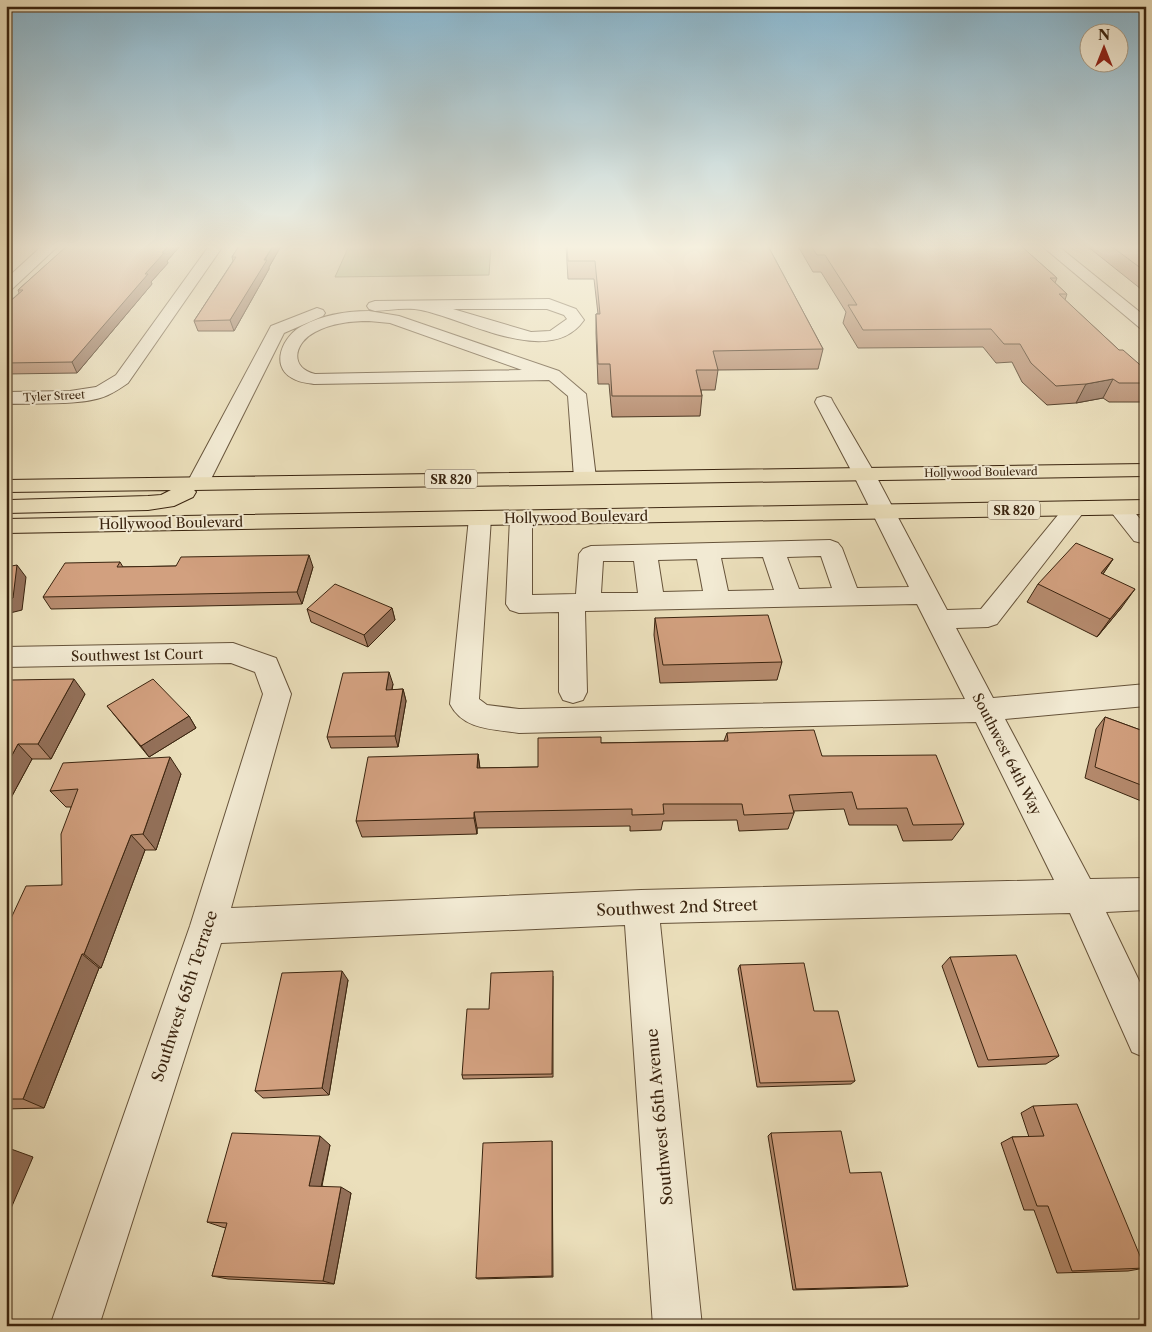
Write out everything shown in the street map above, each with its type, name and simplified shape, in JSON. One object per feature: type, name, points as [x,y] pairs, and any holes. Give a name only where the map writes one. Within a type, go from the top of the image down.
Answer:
[{"type":"highway","name":"Hollywood Boulevard","points":[[6,486],[1146,470]]},
{"type":"highway","points":[[6,507],[166,501],[188,491],[198,483]]},
{"type":"highway","name":"Hollywood Boulevard","points":[[6,526],[1146,507]]},
{"type":"street","name":"Tyler Street","points":[[6,398],[70,397],[101,392],[122,379],[172,308]]},
{"type":"street","points":[[198,483],[277,330],[312,314],[346,308]]},
{"type":"street","points":[[432,308],[530,337],[547,337],[562,334],[576,320],[570,312],[560,308]]},
{"type":"street","points":[[1124,308],[1146,326]]},
{"type":"street","points":[[553,375],[314,379],[297,375],[290,367],[288,358],[294,343],[303,332],[315,326],[347,318],[379,317],[393,319],[553,375],[577,394],[585,478]]},
{"type":"street","points":[[551,394],[577,394]]},
{"type":"street","name":"Southwest 64th Way","points":[[824,402],[864,474],[1080,896],[1146,1038]]},
{"type":"street","points":[[938,619],[988,618],[1075,508]]},
{"type":"street","points":[[1119,508],[1142,536],[1146,537]]},
{"type":"street","points":[[480,518],[464,704],[480,716],[519,721],[985,710],[1146,695]]},
{"type":"street","points":[[521,518],[519,604],[925,595]]},
{"type":"street","points":[[573,692],[580,604],[591,554],[830,548],[847,596]]},
{"type":"street","points":[[773,550],[789,597]]},
{"type":"street","points":[[707,551],[717,600]]},
{"type":"street","points":[[644,552],[652,602]]},
{"type":"street","name":"Southwest 1st Court","points":[[6,657],[233,653],[266,665]]},
{"type":"street","name":"Southwest 65th Terrace","points":[[74,1326],[208,926],[277,694],[266,665]]},
{"type":"street","name":"Southwest 2nd Street","points":[[208,926],[640,907],[1146,894]]},
{"type":"street","name":"Southwest 65th Avenue","points":[[640,907],[678,1326]]},
{"type":"building","points":[[6,308],[118,308],[72,362],[6,363]]},
{"type":"building","points":[[202,308],[237,308],[230,320],[194,321]]},
{"type":"building","points":[[599,308],[801,308],[823,349],[713,351],[718,370],[696,370],[702,396],[612,396],[610,364],[598,364],[596,314],[600,314]]},
{"type":"building","points":[[850,308],[1074,308],[1119,350],[1123,350],[1146,370],[1146,383],[1119,383],[1113,379],[1086,384],[1056,386],[1031,363],[1020,344],[1004,344],[991,329],[863,330]]},
{"type":"building","points":[[1076,543],[1113,559],[1101,573],[1135,589],[1110,619],[1038,584]]},
{"type":"building","points":[[309,555],[297,592],[43,597],[65,563],[120,562],[117,567],[176,566],[181,557]]},
{"type":"building","points":[[17,565],[13,598],[6,600],[6,567]]},
{"type":"building","points":[[335,584],[392,608],[364,635],[307,609]]},
{"type":"building","points":[[768,615],[782,662],[663,665],[655,618]]},
{"type":"building","points":[[389,672],[386,690],[403,689],[395,736],[327,737],[343,673]]},
{"type":"building","points":[[74,679],[38,744],[18,744],[6,766],[6,687],[11,680]]},
{"type":"building","points":[[153,679],[189,716],[141,746],[107,706]]},
{"type":"building","points":[[1105,717],[1146,732],[1146,787],[1095,767]]},
{"type":"building","points":[[814,730],[822,756],[936,755],[964,824],[913,825],[907,808],[857,809],[852,792],[789,795],[794,813],[744,815],[742,804],[663,804],[664,814],[632,815],[632,809],[474,812],[474,818],[356,821],[368,757],[478,754],[477,768],[538,767],[538,738],[601,737],[601,743],[728,741],[727,733]]},
{"type":"building","points":[[170,757],[143,834],[131,835],[84,954],[82,954],[23,1099],[6,1099],[6,929],[26,886],[62,885],[61,834],[78,789],[50,791],[63,763]]},
{"type":"building","points":[[1016,955],[1059,1056],[988,1060],[950,957]]},
{"type":"building","points":[[804,963],[814,1011],[838,1011],[855,1081],[760,1083],[740,965]]},
{"type":"building","points":[[342,971],[322,1088],[255,1091],[282,973]]},
{"type":"building","points":[[553,971],[552,1074],[462,1075],[467,1009],[489,1009],[491,973]]},
{"type":"building","points":[[1077,1104],[1145,1268],[1072,1271],[1048,1206],[1037,1206],[1012,1137],[1044,1136],[1033,1106]]},
{"type":"building","points":[[841,1131],[850,1173],[881,1172],[908,1286],[796,1289],[771,1133]]},
{"type":"building","points":[[232,1133],[320,1136],[309,1186],[341,1187],[323,1281],[212,1276],[227,1223],[207,1222]]},
{"type":"building","points":[[552,1141],[552,1276],[476,1278],[483,1143]]},
{"type":"building","points":[[6,1149],[11,1149],[6,1159]]},
{"type":"building","points":[[1075,1322],[1146,1324],[1146,1326],[1077,1326]]}]
